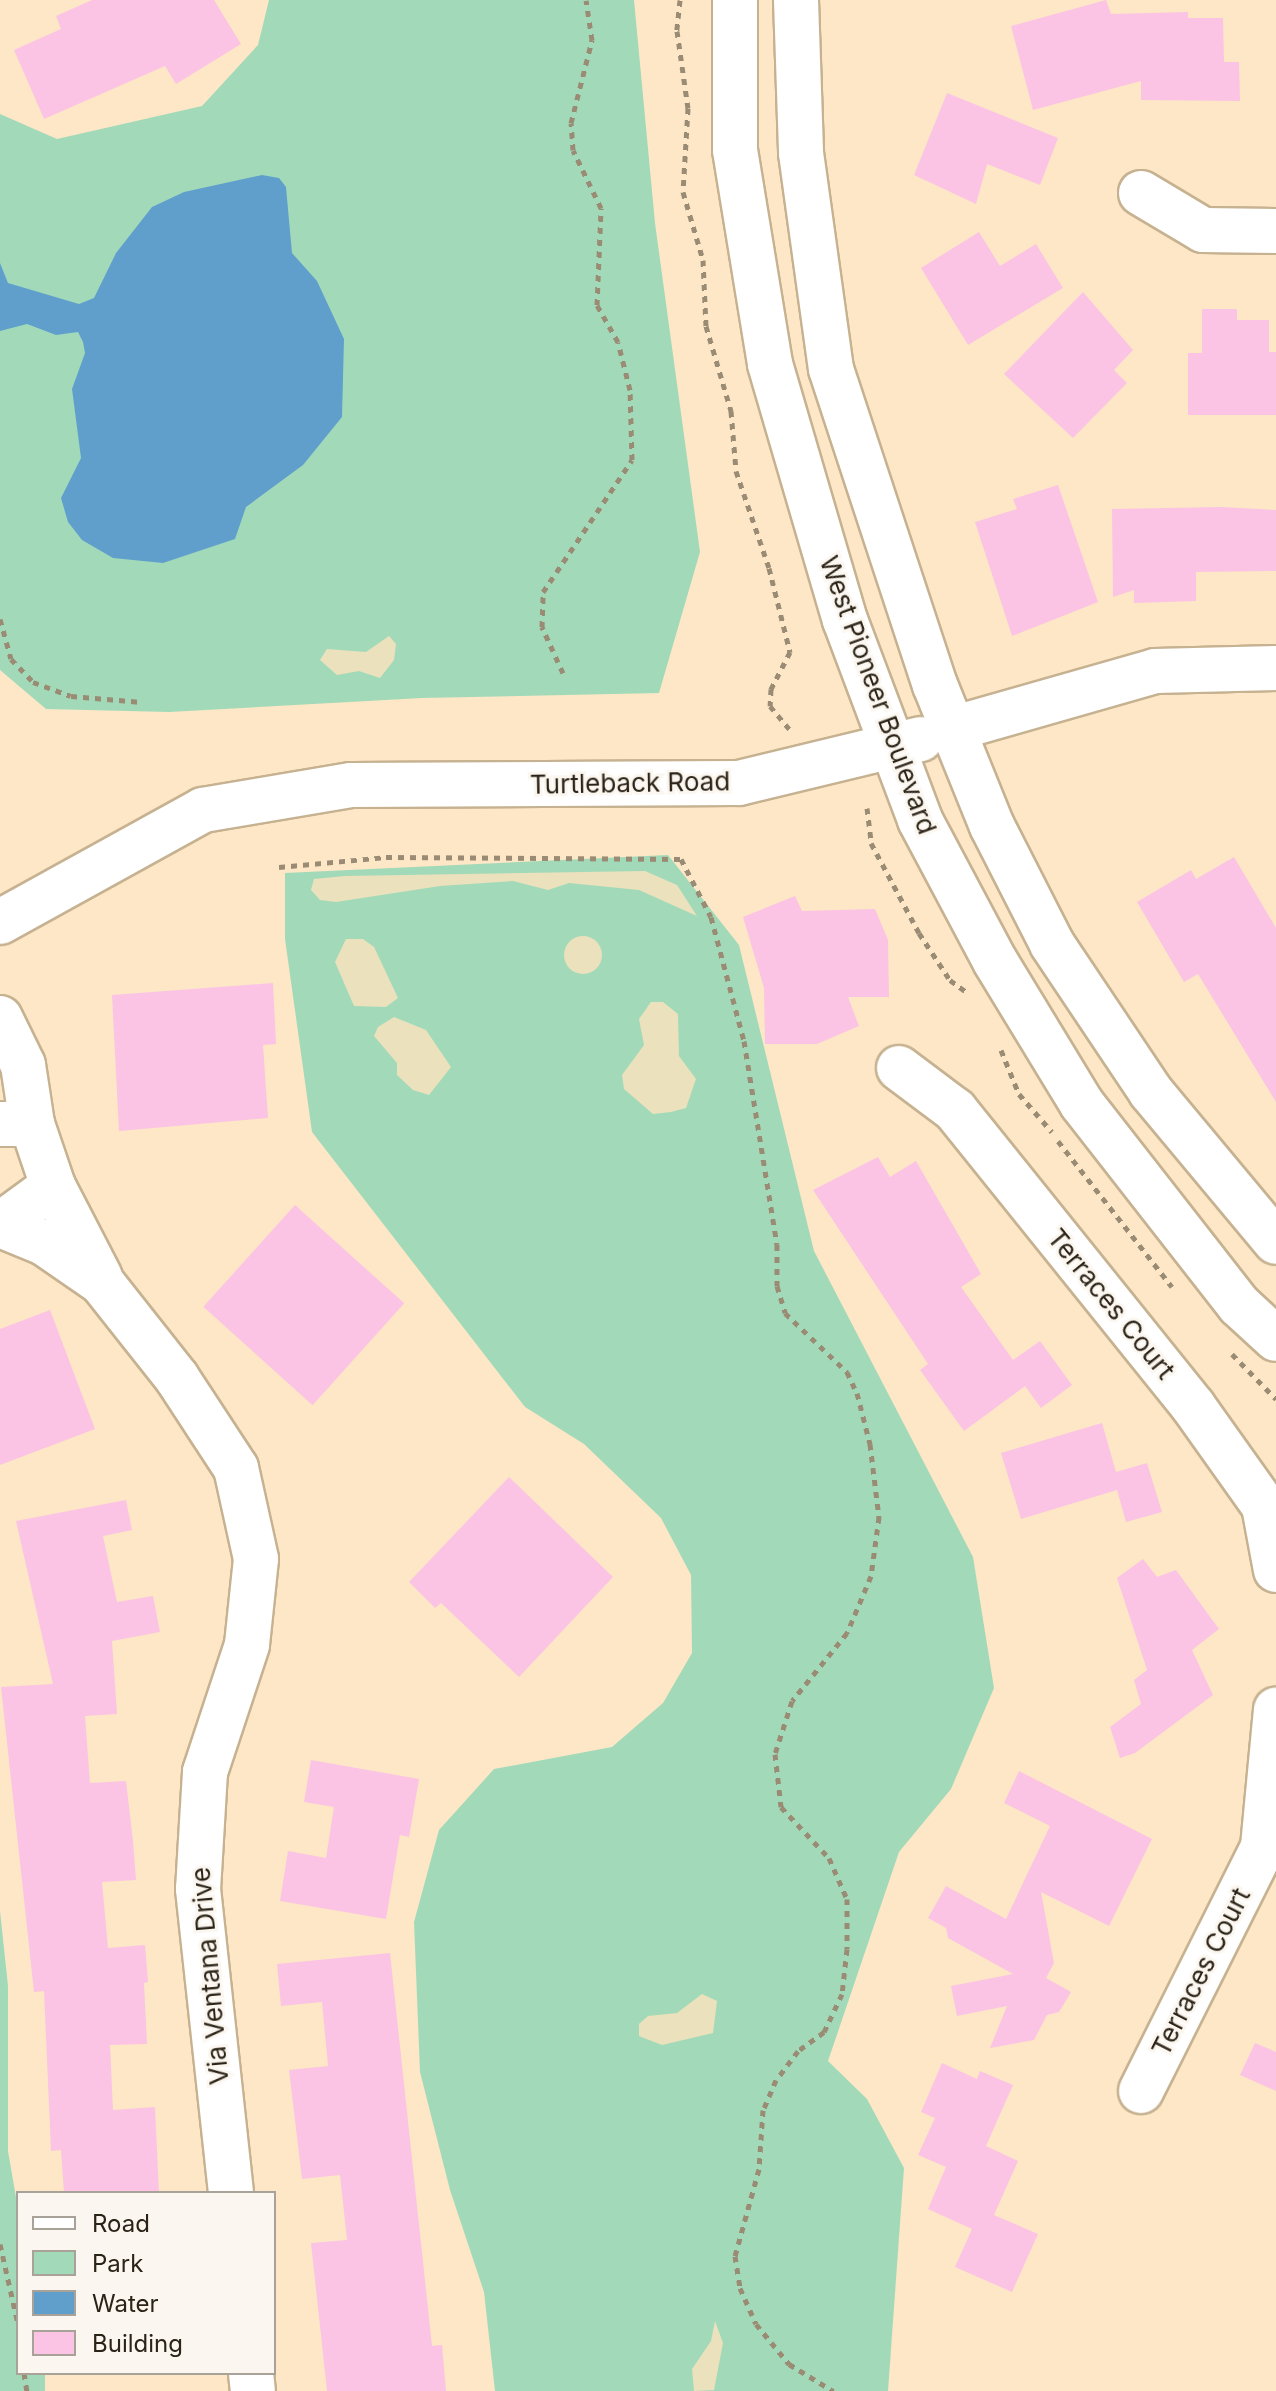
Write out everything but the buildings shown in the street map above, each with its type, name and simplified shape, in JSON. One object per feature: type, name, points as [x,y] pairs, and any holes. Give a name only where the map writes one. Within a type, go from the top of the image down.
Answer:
[{"type":"main road","name":"West Pioneer Boulevard","points":[[735,0],[735,150],[770,364],[845,620],[920,820],[995,961],[1082,1104],[1239,1305],[1276,1339]]},
{"type":"main road","points":[[796,0],[801,153],[831,369],[952,729],[992,826],[1052,944],[1151,1092],[1276,1242]]},
{"type":"main road","points":[[1141,193],[1203,230],[1276,231]]},
{"type":"main road","name":"Turtleback Road","points":[[0,922],[203,810],[351,785],[739,783],[895,748],[1155,671],[1276,668]]},
{"type":"main road","points":[[0,1018],[23,1065],[16,1124]]},
{"type":"main road","name":"Terraces Court","points":[[899,1068],[955,1110],[1193,1406],[1264,1506],[1276,1570]]},
{"type":"main road","name":"Via Ventana Drive","points":[[16,1124],[94,1256],[102,1283]]},
{"type":"main road","points":[[0,1225],[53,1186]]},
{"type":"main road","name":"Via Ventana Drive","points":[[0,1225],[44,1243],[102,1283],[177,1378],[236,1468],[256,1559],[247,1645],[205,1772],[198,1889],[231,2191]]},
{"type":"main road","name":"Terraces Court","points":[[1141,2091],[1269,1850],[1276,1710]]},
{"type":"path","points":[[563,673],[542,627],[543,592],[632,460],[630,390],[618,342],[597,305],[601,208],[573,150],[571,123],[592,40],[586,0]]},
{"type":"path","points":[[680,0],[677,31],[688,108],[683,192],[703,260],[706,326],[731,411],[736,471],[769,568],[790,652],[771,689],[770,706],[778,721],[799,732]]},
{"type":"path","points":[[0,619],[11,659],[33,682],[71,696],[142,702]]},
{"type":"path","points":[[279,867],[386,857],[681,859],[711,917],[744,1041],[777,1244],[777,1286],[785,1313],[847,1372],[857,1393],[870,1444],[879,1517],[871,1576],[847,1633],[792,1701],[775,1754],[781,1807],[829,1858],[847,1899],[847,1949],[842,1994],[824,2032],[798,2051],[776,2080],[763,2110],[759,2169],[735,2256],[740,2288],[756,2324],[789,2364],[833,2391]]},
{"type":"path","points":[[0,2244],[16,2315]]},
{"type":"green space","points":[[269,0],[634,0],[655,223],[700,552],[659,693],[422,698],[169,712],[46,709],[0,670],[0,114],[57,139],[202,106],[258,45]]},
{"type":"green space","points":[[668,855],[739,945],[814,1251],[973,1557],[994,1688],[951,1789],[899,1852],[828,2061],[867,2099],[904,2168],[888,2391],[495,2391],[484,2292],[450,2190],[420,2072],[414,1922],[439,1830],[494,1769],[612,1747],[663,1703],[692,1653],[691,1575],[661,1518],[584,1444],[525,1407],[312,1132],[285,939],[285,873]]},
{"type":"green space","points":[[0,1911],[8,1986],[8,2151],[16,2197],[16,2375],[45,2375],[45,2391],[0,2391]]},
{"type":"sand","points":[[389,636],[396,644],[394,660],[380,678],[359,671],[337,675],[320,660],[327,649],[366,652]]},
{"type":"sand","points":[[645,871],[677,885],[697,916],[639,890],[569,883],[548,890],[513,881],[440,886],[336,902],[320,900],[311,890],[314,879],[345,876]]},
{"type":"sand","points":[[583,936],[597,941],[602,955],[597,969],[583,974],[569,969],[564,955],[569,941]]},
{"type":"sand","points":[[346,939],[363,939],[374,947],[398,998],[386,1007],[354,1006],[335,962]]},
{"type":"sand","points":[[651,1002],[663,1002],[678,1014],[679,1056],[696,1079],[686,1108],[653,1114],[624,1089],[622,1075],[644,1045],[639,1019]]},
{"type":"sand","points":[[394,1017],[426,1030],[451,1067],[429,1095],[413,1090],[397,1075],[397,1063],[374,1036],[378,1027]]},
{"type":"sand","points":[[702,1994],[717,2001],[713,2033],[662,2045],[639,2036],[639,2024],[648,2016],[677,2013]]},
{"type":"sand","points":[[715,2321],[723,2343],[714,2390],[694,2391],[692,2369],[711,2341]]},
{"type":"water","points":[[262,175],[279,178],[286,187],[292,253],[317,281],[344,339],[342,417],[303,465],[246,507],[235,539],[163,563],[113,558],[82,540],[68,522],[61,498],[81,458],[72,389],[85,353],[83,342],[78,332],[56,335],[27,324],[0,331],[0,263],[8,283],[79,304],[94,298],[116,253],[152,207],[184,192]]}]
